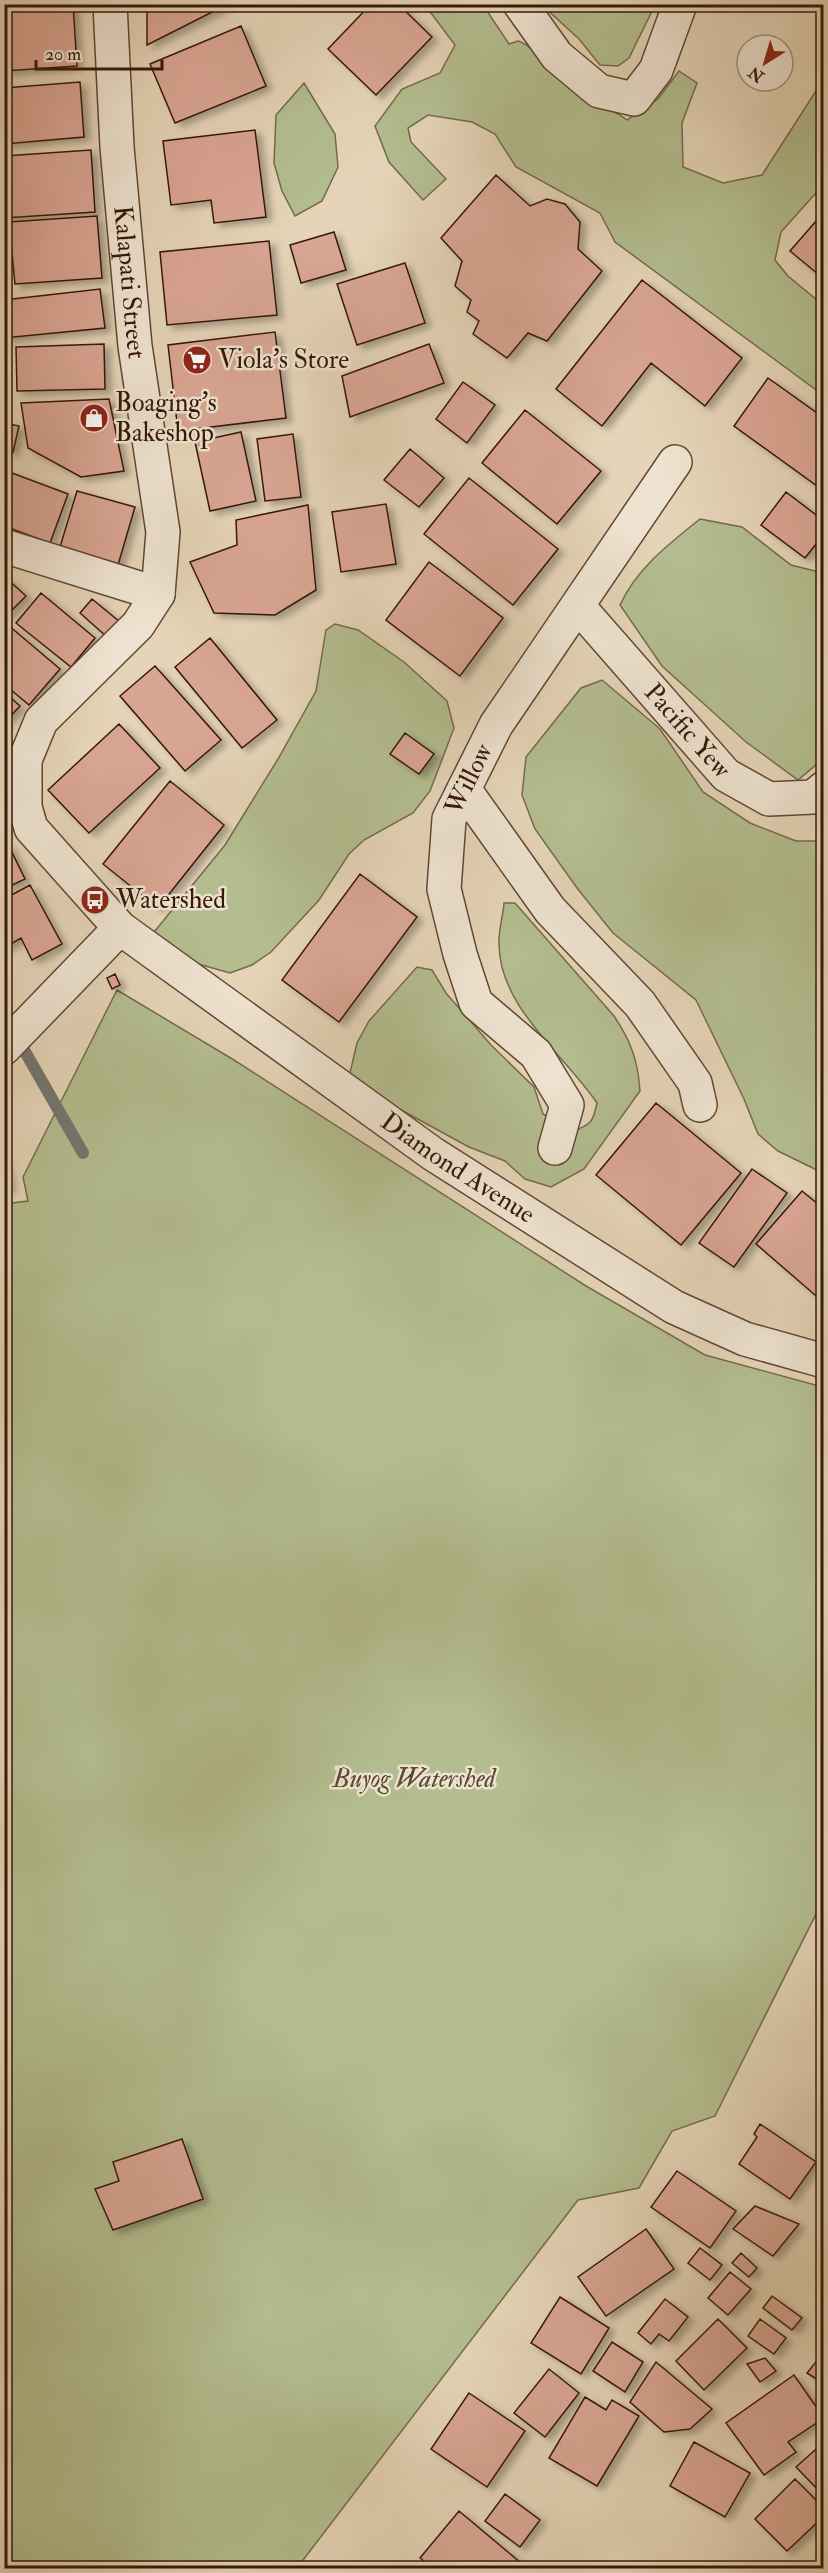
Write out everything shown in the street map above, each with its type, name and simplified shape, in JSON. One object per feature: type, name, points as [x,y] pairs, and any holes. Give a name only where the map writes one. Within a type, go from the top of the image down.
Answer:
[{"type":"street","name":"Kalapati Street","points":[[110,4],[117,147],[135,346],[163,532],[158,594],[138,625],[42,721],[25,760],[25,807],[31,828],[120,928]]},
{"type":"street","points":[[520,4],[557,56],[599,91],[634,99],[656,70],[680,4]]},
{"type":"street","name":"Willow","points":[[555,1148],[567,1106],[536,1054],[476,1003],[460,954],[444,889],[449,819],[496,725],[675,462]]},
{"type":"street","points":[[4,546],[158,594]]},
{"type":"street","name":"Pacific Yew","points":[[578,606],[726,775],[769,799],[813,797],[824,788]]},
{"type":"street","points":[[464,789],[550,910],[640,1004],[694,1083],[700,1105]]},
{"type":"street","points":[[4,1048],[120,928]]},
{"type":"street","name":"Diamond Avenue","points":[[120,928],[434,1154],[675,1307],[745,1340],[824,1360]]},
{"type":"green space","points":[[425,5],[483,5],[509,44],[518,41],[525,44],[562,82],[627,120],[658,99],[679,71],[697,83],[682,123],[683,167],[723,183],[762,175],[823,80],[823,185],[781,232],[775,260],[788,276],[823,305],[823,395],[615,242],[600,213],[516,167],[495,134],[472,122],[428,115],[408,128],[411,142],[446,179],[423,200],[389,162],[375,126],[402,89],[440,73],[455,45]]},
{"type":"green space","points":[[542,5],[655,5],[629,58],[618,66],[600,65],[579,39]]},
{"type":"green space","points":[[304,83],[335,134],[338,167],[322,201],[295,216],[282,191],[274,163],[276,115]]},
{"type":"green space","points":[[700,519],[742,527],[791,565],[819,572],[823,567],[823,759],[798,780],[746,742],[662,666],[620,605],[635,579],[645,568]]},
{"type":"green space","points":[[335,624],[358,630],[404,662],[447,701],[454,728],[430,791],[413,813],[364,840],[349,854],[319,900],[271,952],[252,965],[230,973],[191,962],[150,937],[225,845],[278,759],[316,691],[326,630]]},
{"type":"green space","points":[[602,680],[660,729],[703,792],[750,823],[796,841],[823,841],[823,1173],[778,1151],[758,1134],[744,1099],[696,1000],[613,933],[577,888],[535,829],[522,795],[526,757],[581,688]]},
{"type":"green space","points":[[504,903],[515,903],[614,1016],[633,1052],[637,1070],[640,1091],[584,1169],[551,1187],[525,1179],[505,1161],[469,1147],[348,1081],[357,1043],[369,1021],[417,967],[432,970],[446,993],[491,1045],[534,1087],[543,1114],[572,1132],[590,1122],[597,1103],[536,1029],[510,989],[502,968],[499,945]]},
{"type":"green space","name":"Buyog Watershed","points":[[117,990],[234,1060],[586,1286],[705,1355],[823,1387],[823,1900],[715,2116],[672,2131],[639,2188],[578,2200],[297,2568],[5,2568],[4,1204],[28,1201],[23,1177]]},
{"type":"building","points":[[4,4],[73,4],[77,66],[4,71]]},
{"type":"building","points":[[147,4],[228,4],[147,45]]},
{"type":"building","points":[[371,4],[398,4],[432,37],[376,95],[328,49]]},
{"type":"building","points":[[241,26],[266,86],[175,123],[150,64]]},
{"type":"building","points":[[80,82],[84,137],[4,144],[4,88]]},
{"type":"building","points":[[255,130],[266,217],[214,223],[211,200],[171,205],[163,141]]},
{"type":"building","points":[[91,150],[95,212],[4,218],[4,156]]},
{"type":"building","points":[[496,175],[530,206],[547,199],[565,204],[580,222],[578,249],[602,271],[547,341],[528,333],[507,358],[473,334],[479,321],[467,312],[471,300],[455,286],[462,261],[441,238]]},
{"type":"building","points":[[824,212],[824,279],[790,251]]},
{"type":"building","points":[[97,216],[102,278],[15,284],[9,222]]},
{"type":"building","points":[[334,232],[346,270],[301,283],[290,245]]},
{"type":"building","points":[[269,241],[277,315],[167,325],[160,252]]},
{"type":"building","points":[[405,263],[425,323],[357,345],[337,284]]},
{"type":"building","points":[[642,280],[742,358],[705,406],[651,363],[602,426],[556,389]]},
{"type":"building","points":[[100,289],[105,328],[4,338],[4,300]]},
{"type":"building","points":[[275,332],[286,418],[178,431],[168,345]]},
{"type":"building","points":[[104,344],[105,389],[17,391],[16,347]]},
{"type":"building","points":[[429,344],[444,383],[350,417],[342,376]]},
{"type":"building","points":[[768,378],[824,418],[824,491],[734,426]]},
{"type":"building","points":[[463,382],[495,405],[467,443],[436,419]]},
{"type":"building","points":[[109,399],[124,471],[81,477],[28,448],[21,403]]},
{"type":"building","points":[[525,410],[601,471],[557,524],[482,463]]},
{"type":"building","points":[[4,423],[19,426],[13,452],[4,450]]},
{"type":"building","points":[[241,432],[256,501],[210,511],[195,442]]},
{"type":"building","points":[[293,434],[301,497],[265,501],[257,439]]},
{"type":"building","points":[[410,449],[444,478],[419,507],[384,480]]},
{"type":"building","points":[[4,470],[68,494],[50,543],[4,526]]},
{"type":"building","points":[[469,478],[558,549],[513,605],[424,534]]},
{"type":"building","points":[[77,491],[135,507],[118,565],[60,547]]},
{"type":"building","points":[[786,492],[824,521],[824,534],[805,558],[761,525]]},
{"type":"building","points":[[386,504],[396,564],[341,572],[332,512]]},
{"type":"building","points":[[308,505],[316,590],[275,615],[214,613],[190,562],[237,545],[236,520]]},
{"type":"building","points":[[429,562],[503,618],[460,676],[386,620]]},
{"type":"building","points":[[4,576],[26,596],[4,618]]},
{"type":"building","points":[[41,593],[95,638],[71,667],[16,623]]},
{"type":"building","points":[[92,599],[120,622],[107,637],[80,613]]},
{"type":"building","points":[[8,625],[60,669],[29,705],[4,684],[4,630]]},
{"type":"building","points":[[210,638],[277,720],[242,748],[175,667]]},
{"type":"building","points":[[155,666],[221,740],[185,771],[120,696]]},
{"type":"building","points":[[4,692],[20,706],[4,723]]},
{"type":"building","points":[[119,724],[160,768],[89,833],[48,790]]},
{"type":"building","points":[[405,733],[434,754],[419,774],[390,754]]},
{"type":"building","points":[[170,781],[224,825],[158,908],[103,864]]},
{"type":"building","points":[[8,844],[25,879],[4,889],[4,845]]},
{"type":"building","points":[[360,874],[417,917],[339,1022],[282,980]]},
{"type":"building","points":[[30,885],[62,944],[32,960],[21,938],[4,948],[4,899]]},
{"type":"building","points":[[115,974],[120,985],[112,989],[107,978]]},
{"type":"building","points":[[656,1103],[741,1173],[681,1245],[596,1175]]},
{"type":"building","points":[[4,1159],[10,1188],[4,1189]]},
{"type":"building","points":[[752,1169],[787,1193],[734,1267],[699,1243]]},
{"type":"building","points":[[802,1191],[824,1209],[822,1301],[756,1244]]},
{"type":"building","points":[[760,2124],[816,2162],[790,2199],[739,2164],[757,2137],[754,2134]]},
{"type":"building","points":[[182,2139],[203,2199],[113,2230],[95,2189],[119,2181],[113,2162]]},
{"type":"building","points":[[677,2171],[736,2211],[710,2248],[651,2207]]},
{"type":"building","points":[[755,2206],[799,2224],[773,2256],[733,2229]]},
{"type":"building","points":[[646,2229],[674,2269],[606,2316],[578,2277]]},
{"type":"building","points":[[700,2248],[722,2265],[710,2280],[688,2263]]},
{"type":"building","points":[[741,2253],[757,2268],[749,2277],[732,2263]]},
{"type":"building","points":[[730,2272],[751,2289],[728,2315],[708,2298]]},
{"type":"building","points":[[772,2296],[802,2318],[792,2330],[763,2308]]},
{"type":"building","points":[[560,2297],[609,2328],[581,2374],[531,2343]]},
{"type":"building","points":[[665,2299],[688,2317],[669,2341],[659,2334],[651,2344],[638,2333]]},
{"type":"building","points":[[718,2319],[747,2348],[704,2390],[676,2361]]},
{"type":"building","points":[[760,2319],[786,2338],[774,2354],[748,2336]]},
{"type":"building","points":[[612,2342],[643,2362],[625,2392],[593,2371]]},
{"type":"building","points":[[824,2352],[824,2384],[807,2373]]},
{"type":"building","points":[[765,2358],[776,2371],[760,2382],[747,2364]]},
{"type":"building","points":[[656,2362],[712,2409],[690,2429],[664,2432],[630,2402]]},
{"type":"building","points":[[549,2369],[579,2393],[545,2437],[514,2413]]},
{"type":"building","points":[[794,2375],[824,2418],[788,2442],[796,2452],[764,2475],[726,2423]]},
{"type":"building","points":[[469,2393],[525,2431],[487,2487],[431,2449]]},
{"type":"building","points":[[585,2397],[606,2410],[612,2400],[639,2416],[597,2486],[549,2458]]},
{"type":"building","points":[[694,2442],[750,2473],[725,2517],[670,2486]]},
{"type":"building","points":[[824,2442],[824,2496],[796,2467]]},
{"type":"building","points":[[795,2479],[824,2508],[824,2516],[787,2551],[755,2519]]},
{"type":"building","points":[[505,2494],[540,2520],[520,2547],[485,2521]]},
{"type":"building","points":[[459,2511],[521,2563],[516,2568],[433,2568],[420,2558]]},
{"type":"building","points":[[659,2562],[695,2568],[658,2568]]},
{"type":"waterway","points":[[4,1015],[83,1153]]},
{"type":"place","name":"Viola's Store","points":[[197,360]]},
{"type":"place","name":"Boaging's Bakeshop","points":[[94,418]]},
{"type":"place","name":"Watershed","points":[[95,900]]}]
